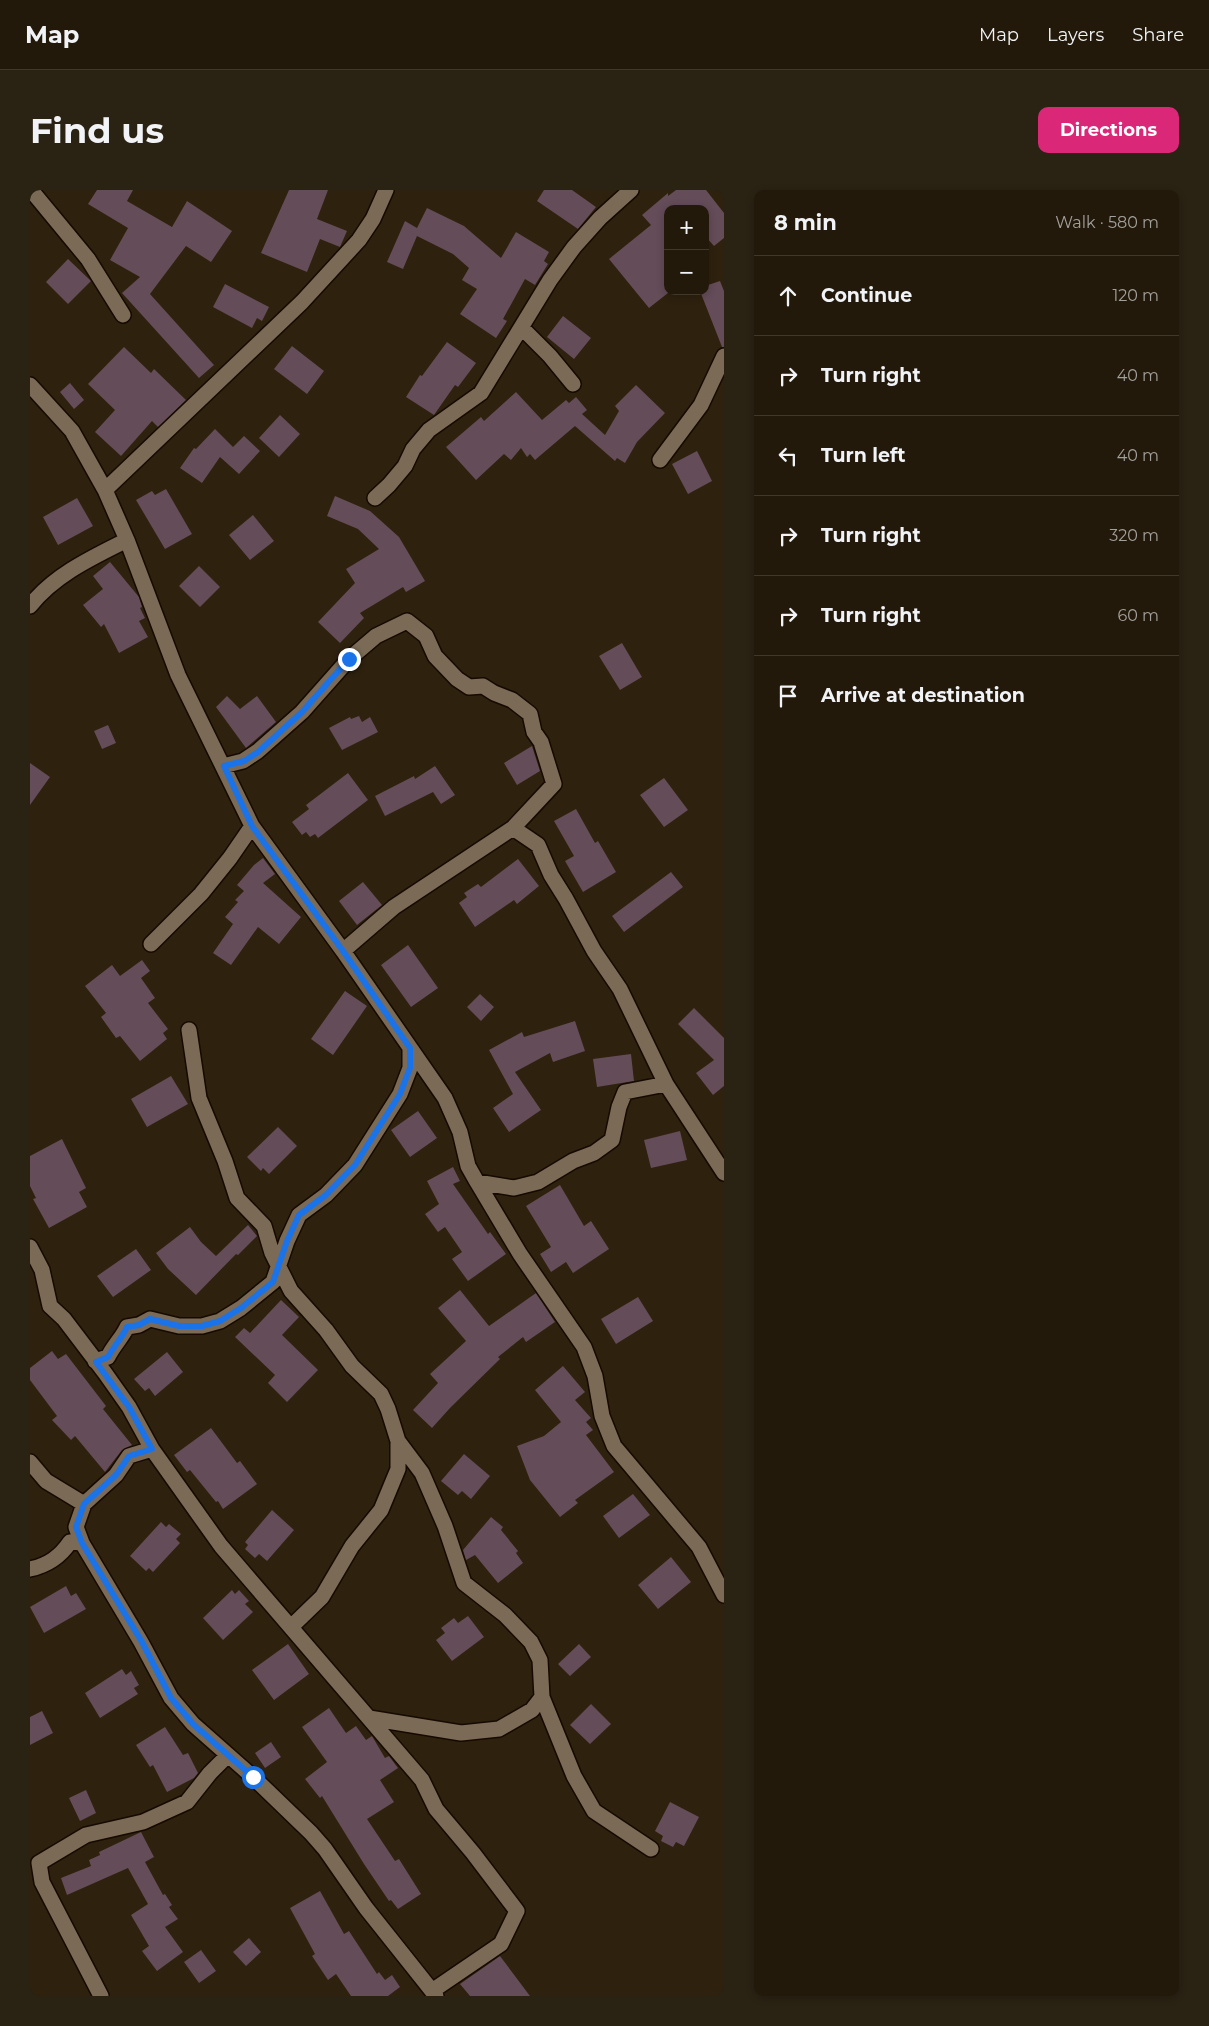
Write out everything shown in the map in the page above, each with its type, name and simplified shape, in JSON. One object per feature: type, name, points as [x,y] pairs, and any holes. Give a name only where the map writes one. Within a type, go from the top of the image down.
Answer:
[{"type":"street","points":[[31,190],[88,259],[122,315]]},
{"type":"street","points":[[105,490],[302,302],[359,240],[373,219],[386,190]]},
{"type":"street","points":[[376,498],[405,466],[413,449],[429,430],[481,393],[550,280],[574,246],[600,218],[631,190]]},
{"type":"street","points":[[522,328],[574,384]]},
{"type":"street","points":[[660,460],[701,406],[724,356]]},
{"type":"street","points":[[30,385],[72,432],[105,490],[127,540],[178,675],[252,826],[343,951],[445,1098],[460,1132],[468,1166],[520,1254],[584,1347],[595,1376],[602,1416],[614,1446],[699,1546],[724,1595]]},
{"type":"street","points":[[30,606],[59,579],[95,556],[127,540]]},
{"type":"street","points":[[224,766],[244,761],[258,752],[302,712],[349,659],[376,636],[407,621],[426,636],[435,656],[457,679],[469,687],[483,686],[494,693],[512,700],[530,714],[534,732],[541,742],[554,784],[513,828],[394,907],[343,951]]},
{"type":"street","points":[[150,944],[201,894],[230,858],[252,826]]},
{"type":"street","points":[[513,828],[538,846],[551,875],[594,951],[620,989],[666,1084],[724,1173]]},
{"type":"street","points":[[189,1030],[199,1098],[225,1161],[237,1198],[264,1226],[272,1252],[291,1291],[326,1330],[352,1366],[381,1394],[398,1441],[398,1469],[381,1510],[352,1546],[322,1597],[291,1627]]},
{"type":"street","points":[[96,1362],[108,1357],[114,1345],[122,1338],[127,1327],[139,1325],[150,1319],[179,1326],[202,1326],[220,1321],[241,1308],[273,1282],[287,1241],[299,1215],[326,1195],[355,1165],[400,1094],[410,1068],[410,1048]]},
{"type":"street","points":[[477,1182],[514,1188],[538,1182],[573,1161],[594,1153],[612,1140],[619,1107],[625,1092],[666,1084]]},
{"type":"street","points":[[30,1247],[42,1270],[50,1306],[64,1319],[129,1407],[152,1449],[221,1546],[422,1780],[436,1809],[474,1853],[517,1911],[501,1944],[434,1994],[366,1908],[316,1838],[193,1724],[171,1698],[142,1642],[82,1543],[76,1527],[84,1504],[116,1475],[129,1456],[152,1449]]},
{"type":"street","points":[[398,1441],[422,1473],[445,1526],[464,1583],[505,1615],[531,1642],[540,1660],[542,1697],[574,1776],[594,1811],[651,1849]]},
{"type":"street","points":[[30,1462],[46,1482],[84,1504]]},
{"type":"street","points":[[30,1569],[43,1566],[62,1554],[70,1542],[82,1543]]},
{"type":"street","points":[[369,1718],[461,1733],[499,1729],[532,1710],[542,1697]]},
{"type":"street","points":[[101,1996],[42,1882],[39,1862],[86,1835],[143,1822],[187,1802],[210,1773],[228,1755]]},
{"type":"building","points":[[97,190],[133,190],[127,201],[172,227],[187,201],[232,231],[211,262],[186,246],[150,294],[214,365],[199,378],[122,293],[140,277],[110,260],[128,228],[88,204]]},
{"type":"building","points":[[289,190],[328,190],[317,219],[347,231],[340,247],[320,239],[307,272],[261,253]]},
{"type":"building","points":[[544,190],[572,190],[596,207],[578,229],[537,201]]},
{"type":"building","points":[[676,190],[706,190],[724,213],[724,238],[714,246],[709,240],[709,205],[664,205],[665,295],[649,308],[609,259],[651,225],[642,215],[668,193],[668,196]]},
{"type":"building","points":[[427,208],[464,226],[501,258],[516,232],[549,252],[544,261],[548,264],[535,285],[525,279],[503,319],[507,321],[496,338],[460,314],[477,289],[462,280],[469,268],[453,254],[417,236],[403,269],[387,262],[405,221],[417,228]]},
{"type":"building","points":[[68,259],[91,281],[68,304],[46,282]]},
{"type":"building","points":[[720,281],[724,291],[724,347],[722,347],[702,295],[709,295],[709,285]]},
{"type":"building","points":[[225,284],[269,307],[262,321],[257,318],[252,328],[213,307]]},
{"type":"building","points":[[563,316],[591,338],[574,359],[547,337]]},
{"type":"building","points":[[447,342],[476,363],[458,387],[455,385],[434,415],[406,397],[420,375],[422,376]]},
{"type":"building","points":[[292,346],[324,371],[307,394],[274,369]]},
{"type":"building","points":[[124,347],[151,373],[154,369],[186,400],[158,427],[152,421],[121,456],[95,432],[115,410],[88,384]]},
{"type":"building","points":[[70,383],[84,400],[74,409],[60,392]]},
{"type":"building","points":[[636,385],[665,413],[637,442],[625,463],[617,458],[615,461],[575,426],[535,460],[530,454],[527,457],[521,448],[511,460],[504,454],[476,480],[446,447],[481,417],[484,421],[516,392],[542,420],[566,400],[569,403],[576,397],[587,410],[582,414],[605,435],[619,411],[615,406]]},
{"type":"building","points":[[280,415],[300,434],[279,457],[259,438]]},
{"type":"building","points":[[215,429],[233,447],[244,436],[260,451],[239,474],[220,457],[202,483],[180,468],[194,448],[196,449]]},
{"type":"building","points":[[697,451],[712,481],[688,494],[672,464]]},
{"type":"building","points":[[166,489],[192,534],[165,549],[136,500],[152,491],[155,495]]},
{"type":"building","points":[[335,496],[370,511],[399,537],[425,581],[406,592],[403,587],[360,613],[364,618],[340,643],[318,622],[355,583],[346,569],[379,549],[358,529],[327,516]]},
{"type":"building","points":[[77,498],[93,526],[58,545],[43,517]]},
{"type":"building","points":[[253,515],[274,541],[250,560],[229,535]]},
{"type":"building","points":[[110,562],[139,597],[142,607],[140,608],[145,618],[139,621],[148,637],[119,653],[104,624],[101,627],[83,605],[103,589],[93,576]]},
{"type":"building","points":[[199,566],[220,587],[200,607],[179,586]]},
{"type":"building","points":[[622,643],[642,677],[620,690],[599,656]]},
{"type":"building","points":[[227,696],[240,709],[257,696],[276,722],[246,748],[216,707]]},
{"type":"building","points":[[359,716],[362,722],[370,717],[378,732],[342,750],[329,728],[350,717],[351,719]]},
{"type":"building","points":[[108,725],[116,743],[102,749],[94,731]]},
{"type":"building","points":[[532,746],[540,771],[517,785],[504,763]]},
{"type":"building","points":[[30,763],[50,777],[30,805]]},
{"type":"building","points":[[435,766],[455,795],[441,804],[433,792],[385,816],[375,796],[414,776],[415,779]]},
{"type":"building","points":[[348,773],[368,800],[318,838],[315,834],[310,837],[306,832],[302,835],[292,822],[309,809],[306,805]]},
{"type":"building","points":[[664,778],[688,810],[664,827],[640,795]]},
{"type":"building","points":[[576,809],[595,843],[598,841],[616,872],[583,892],[565,861],[574,856],[554,821]]},
{"type":"building","points":[[263,858],[275,874],[263,883],[301,917],[279,944],[258,927],[231,965],[213,953],[233,924],[225,917],[238,902],[235,900],[244,891],[237,885],[254,865]]},
{"type":"building","points":[[518,859],[539,886],[517,904],[514,900],[475,927],[459,903],[467,897],[464,893],[478,884],[481,887]]},
{"type":"building","points":[[671,872],[683,887],[624,932],[612,916]]},
{"type":"building","points":[[363,882],[382,905],[357,925],[339,901]]},
{"type":"building","points":[[408,945],[438,988],[411,1007],[381,965]]},
{"type":"building","points":[[142,960],[150,971],[141,978],[155,998],[148,1003],[168,1029],[163,1033],[167,1039],[140,1061],[120,1036],[116,1038],[101,1017],[106,1013],[85,986],[112,965],[120,976]]},
{"type":"building","points":[[345,991],[367,1006],[333,1055],[311,1039]]},
{"type":"building","points":[[480,994],[494,1007],[481,1021],[467,1007]]},
{"type":"building","points":[[694,1008],[724,1038],[724,1086],[713,1095],[696,1073],[714,1060],[678,1024]]},
{"type":"building","points":[[575,1021],[585,1051],[553,1062],[550,1053],[515,1072],[541,1110],[509,1132],[493,1108],[513,1094],[489,1050],[522,1032],[524,1037]]},
{"type":"building","points":[[631,1054],[634,1081],[597,1087],[593,1059]]},
{"type":"building","points":[[171,1076],[188,1104],[147,1127],[131,1099]]},
{"type":"building","points":[[418,1111],[437,1138],[410,1157],[391,1130]]},
{"type":"building","points":[[278,1127],[297,1146],[269,1174],[263,1168],[261,1171],[247,1157]]},
{"type":"building","points":[[680,1131],[687,1160],[651,1168],[644,1140]]},
{"type":"building","points":[[62,1139],[86,1188],[79,1192],[87,1207],[49,1228],[33,1199],[36,1198],[30,1186],[30,1156]]},
{"type":"building","points":[[453,1167],[460,1181],[453,1184],[488,1234],[490,1232],[506,1254],[468,1281],[452,1259],[462,1252],[445,1227],[438,1232],[425,1214],[439,1204],[427,1181]]},
{"type":"building","points":[[560,1185],[584,1226],[591,1221],[609,1249],[573,1273],[566,1262],[551,1272],[540,1254],[551,1247],[526,1206]]},
{"type":"building","points":[[248,1225],[257,1236],[238,1255],[236,1254],[196,1295],[168,1269],[156,1253],[190,1227],[201,1242],[216,1256]]},
{"type":"building","points":[[136,1249],[151,1270],[113,1297],[97,1276]]},
{"type":"building","points":[[460,1290],[489,1326],[536,1293],[555,1322],[526,1342],[523,1337],[498,1357],[500,1359],[432,1428],[413,1410],[438,1383],[430,1374],[466,1341],[438,1308]]},
{"type":"building","points":[[638,1297],[653,1321],[616,1344],[601,1319]]},
{"type":"building","points":[[281,1300],[299,1317],[282,1335],[318,1370],[287,1402],[268,1383],[275,1375],[235,1337],[244,1328],[250,1333]]},
{"type":"building","points":[[52,1351],[58,1359],[66,1354],[106,1406],[103,1409],[132,1445],[122,1450],[105,1472],[75,1436],[71,1440],[52,1420],[57,1416],[30,1380],[30,1368]]},
{"type":"building","points":[[167,1352],[183,1372],[155,1396],[149,1388],[145,1391],[134,1379]]},
{"type":"building","points":[[563,1366],[585,1392],[575,1400],[591,1418],[586,1422],[593,1430],[586,1435],[614,1472],[575,1500],[578,1503],[560,1517],[530,1480],[517,1446],[544,1436],[561,1422],[535,1390]]},
{"type":"building","points":[[211,1428],[237,1463],[240,1461],[257,1484],[223,1509],[190,1470],[187,1472],[174,1455]]},
{"type":"building","points":[[464,1454],[490,1476],[471,1499],[462,1491],[458,1495],[441,1481]]},
{"type":"building","points":[[633,1494],[650,1515],[619,1538],[603,1516]]},
{"type":"building","points":[[272,1510],[294,1530],[267,1561],[259,1554],[255,1558],[245,1549],[248,1545],[245,1542]]},
{"type":"building","points":[[491,1517],[503,1527],[501,1530],[518,1551],[516,1553],[523,1563],[498,1583],[475,1555],[466,1560],[463,1550]]},
{"type":"building","points":[[161,1522],[166,1527],[169,1524],[181,1534],[176,1539],[180,1543],[153,1572],[149,1568],[146,1571],[130,1556]]},
{"type":"building","points":[[671,1557],[691,1582],[658,1609],[638,1585]]},
{"type":"building","points":[[66,1586],[71,1596],[76,1593],[86,1609],[44,1633],[30,1607]]},
{"type":"building","points":[[232,1590],[235,1594],[239,1590],[249,1601],[245,1604],[253,1612],[223,1640],[203,1618]]},
{"type":"building","points":[[468,1616],[484,1637],[452,1661],[436,1640],[445,1633],[441,1628],[454,1618],[458,1623]]},
{"type":"building","points":[[288,1644],[309,1674],[274,1700],[252,1670]]},
{"type":"building","points":[[579,1644],[591,1657],[570,1676],[558,1664]]},
{"type":"building","points":[[122,1669],[126,1675],[131,1671],[139,1685],[134,1688],[138,1694],[100,1718],[85,1693]]},
{"type":"building","points":[[591,1704],[611,1724],[590,1744],[570,1725]]},
{"type":"building","points":[[329,1708],[346,1733],[356,1726],[366,1740],[372,1736],[385,1758],[389,1756],[398,1768],[380,1780],[394,1802],[367,1819],[395,1861],[399,1859],[421,1894],[398,1909],[391,1900],[389,1901],[364,1864],[322,1796],[320,1798],[305,1779],[327,1762],[302,1727]]},
{"type":"building","points":[[42,1711],[53,1733],[30,1745],[30,1717]]},
{"type":"building","points":[[165,1727],[183,1755],[188,1753],[198,1773],[194,1778],[167,1792],[153,1765],[150,1767],[136,1745]]},
{"type":"building","points":[[271,1742],[281,1757],[265,1768],[255,1753]]},
{"type":"building","points":[[86,1790],[96,1813],[80,1821],[69,1798]]},
{"type":"building","points":[[670,1802],[699,1817],[684,1846],[676,1842],[673,1847],[661,1841],[663,1836],[655,1831]]},
{"type":"building","points":[[141,1832],[154,1857],[145,1862],[163,1895],[165,1894],[172,1905],[169,1907],[178,1919],[165,1927],[183,1952],[157,1971],[142,1951],[149,1946],[131,1915],[148,1904],[128,1868],[67,1895],[61,1878],[91,1866],[89,1860],[100,1855],[99,1852]]},
{"type":"building","points":[[320,1891],[344,1934],[349,1931],[377,1974],[379,1972],[385,1980],[392,1975],[400,1987],[388,1996],[351,1996],[336,1974],[328,1980],[312,1956],[315,1954],[290,1908]]},
{"type":"building","points":[[249,1938],[261,1952],[246,1966],[233,1952]]},
{"type":"building","points":[[201,1950],[216,1971],[199,1983],[184,1962]]},
{"type":"building","points":[[500,1956],[530,1996],[470,1996],[460,1984]]},
{"type":"route","points":[[253,1777],[193,1724],[171,1698],[142,1642],[82,1543],[76,1527],[84,1504],[116,1475],[129,1456],[152,1449],[129,1407],[96,1362],[108,1357],[114,1345],[122,1338],[127,1327],[139,1325],[150,1319],[179,1326],[202,1326],[220,1321],[241,1308],[257,1293],[273,1282],[287,1241],[299,1215],[326,1195],[355,1165],[400,1094],[410,1068],[410,1048],[343,951],[252,826],[224,766],[244,761],[258,752],[302,712],[349,659]]}]
